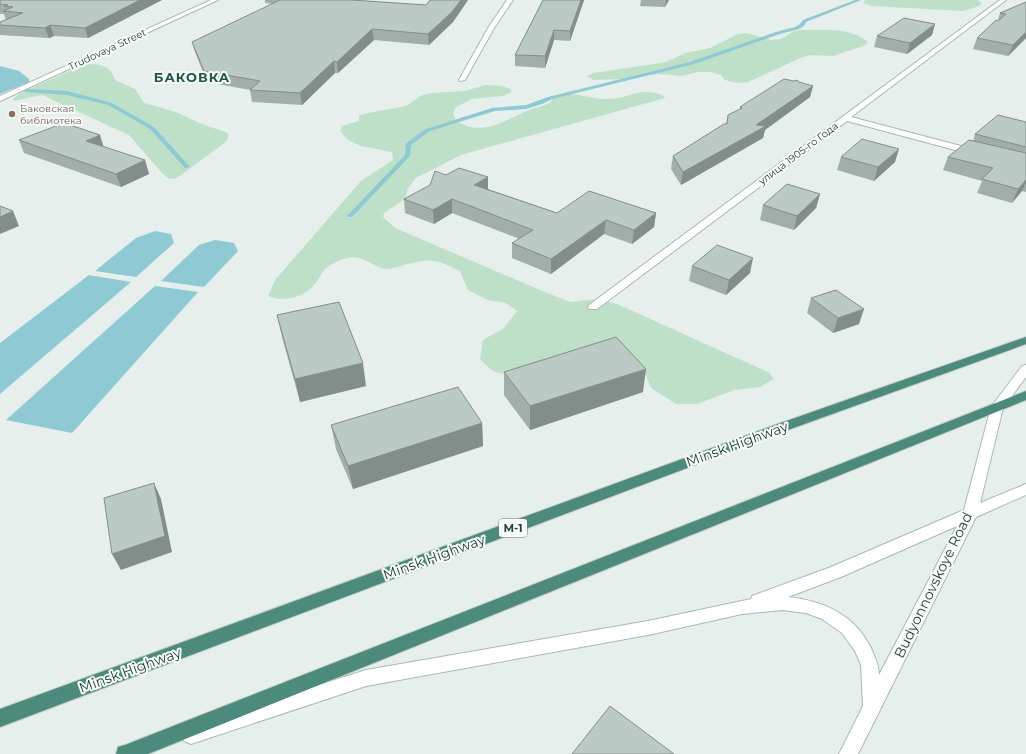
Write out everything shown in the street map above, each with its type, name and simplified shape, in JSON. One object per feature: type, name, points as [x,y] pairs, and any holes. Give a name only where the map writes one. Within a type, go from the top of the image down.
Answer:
[{"type":"highway","name":"Minsk Highway","points":[[0,718],[773,431],[1026,340]]},
{"type":"highway","points":[[125,754],[1026,395]]},
{"type":"street","name":"Trudovaya Street","points":[[0,99],[215,0]]},
{"type":"street","points":[[462,80],[491,28],[510,0]]},
{"type":"street","name":"улица 1905-го Года","points":[[593,307],[1003,0]]},
{"type":"street","points":[[845,118],[981,154]]},
{"type":"street","points":[[997,407],[1026,369]]},
{"type":"street","name":"Budyonnovskoye Road","points":[[848,754],[971,512],[997,407]]},
{"type":"street","points":[[742,607],[836,572],[1026,489]]},
{"type":"street","points":[[134,754],[366,678],[648,628],[742,607],[782,603],[807,606],[828,614],[848,628],[861,646],[870,665],[872,708]]},
{"type":"green space","points":[[865,0],[977,0],[981,2],[981,5],[962,11],[872,6],[863,3]]},
{"type":"green space","points":[[836,30],[861,37],[868,42],[866,45],[833,56],[811,55],[803,57],[748,82],[737,83],[725,80],[721,75],[711,72],[698,72],[682,76],[658,74],[627,79],[593,80],[587,76],[594,73],[666,62],[685,53],[710,48],[738,34],[746,33],[771,40],[781,39],[794,31]]},
{"type":"green space","points":[[90,64],[103,66],[112,72],[115,80],[135,89],[144,103],[176,112],[202,124],[225,132],[228,134],[228,139],[177,178],[169,179],[129,135],[42,95],[14,101],[13,99],[19,94],[74,69]]},
{"type":"green space","points":[[485,85],[502,86],[511,89],[511,92],[503,96],[472,99],[456,107],[453,113],[456,121],[466,126],[484,128],[501,123],[548,104],[551,102],[552,97],[566,94],[599,99],[614,99],[641,92],[648,92],[656,93],[664,96],[665,98],[461,155],[416,178],[408,188],[405,199],[384,213],[383,217],[395,228],[571,302],[598,299],[617,304],[768,372],[774,379],[760,387],[734,390],[697,404],[676,404],[651,388],[643,368],[530,376],[498,373],[490,369],[480,359],[483,340],[504,328],[517,311],[506,303],[488,300],[468,290],[460,271],[436,261],[417,262],[387,269],[378,267],[359,258],[347,258],[335,262],[327,267],[311,289],[300,295],[287,299],[268,296],[275,280],[361,181],[393,160],[392,152],[361,146],[348,140],[340,131],[342,126],[359,121],[359,116],[363,114],[406,106],[422,95],[465,91]]},
{"type":"water","points":[[0,66],[19,71],[29,79],[29,82],[0,94]]},
{"type":"water","points":[[155,231],[171,234],[174,243],[136,277],[95,271],[136,238]]},
{"type":"water","points":[[215,240],[234,243],[238,251],[204,287],[161,281],[199,245]]},
{"type":"water","points":[[89,275],[131,282],[0,394],[0,343]]},
{"type":"water","points":[[155,286],[198,292],[72,433],[6,420]]},
{"type":"building","points":[[0,0],[140,0],[85,28],[50,25],[45,28],[0,25],[0,22],[23,13],[3,11],[13,7],[0,4]]},
{"type":"building","points":[[280,0],[352,0],[426,5],[430,0],[461,0],[452,12],[428,34],[372,29],[337,62],[334,61],[300,93],[250,90],[260,81],[204,71],[192,42]]},
{"type":"building","points":[[543,0],[581,0],[570,31],[554,30],[545,56],[515,55]]},
{"type":"building","points":[[1026,2],[1026,32],[1013,45],[977,38],[996,20],[998,21],[1006,14],[1000,13]]},
{"type":"building","points":[[904,18],[935,24],[910,43],[877,36]]},
{"type":"building","points":[[784,79],[794,81],[797,80],[813,86],[756,125],[766,126],[683,172],[673,156],[724,124],[727,124],[728,115],[742,108],[740,107]]},
{"type":"building","points":[[998,115],[1026,122],[1026,147],[975,134]]},
{"type":"building","points":[[64,123],[100,135],[86,141],[145,160],[116,174],[19,140]]},
{"type":"building","points":[[862,139],[899,149],[878,167],[841,157]]},
{"type":"building","points":[[969,140],[1026,153],[1026,180],[1018,189],[982,179],[993,168],[948,157]]},
{"type":"building","points":[[459,168],[488,177],[474,185],[557,213],[589,191],[656,213],[634,230],[606,220],[551,259],[512,243],[533,230],[452,199],[433,210],[404,199],[430,185],[435,171],[446,175]]},
{"type":"building","points":[[787,184],[820,194],[797,216],[763,205]]},
{"type":"building","points":[[0,206],[13,211],[0,217]]},
{"type":"building","points":[[717,245],[753,258],[729,280],[692,266]]},
{"type":"building","points":[[836,290],[864,309],[838,318],[811,298]]},
{"type":"building","points":[[339,302],[363,363],[295,379],[277,315]]},
{"type":"building","points":[[616,337],[646,369],[530,406],[504,372]]},
{"type":"building","points":[[458,387],[482,423],[348,466],[331,425]]},
{"type":"building","points":[[154,483],[165,536],[112,554],[104,498]]},
{"type":"building","points":[[610,706],[674,754],[572,754]]},
{"type":"waterway","points":[[350,216],[408,155],[408,144],[428,130],[494,109],[526,107],[550,98],[692,63],[778,33],[797,28],[802,25],[804,21],[859,0]]},
{"type":"waterway","points":[[26,90],[67,93],[110,104],[152,128],[187,167]]},
{"type":"place","name":"Баковская библиотека","points":[[12,114]]},
{"type":"district","name":"БАКОВКА","points":[[192,77]]}]
